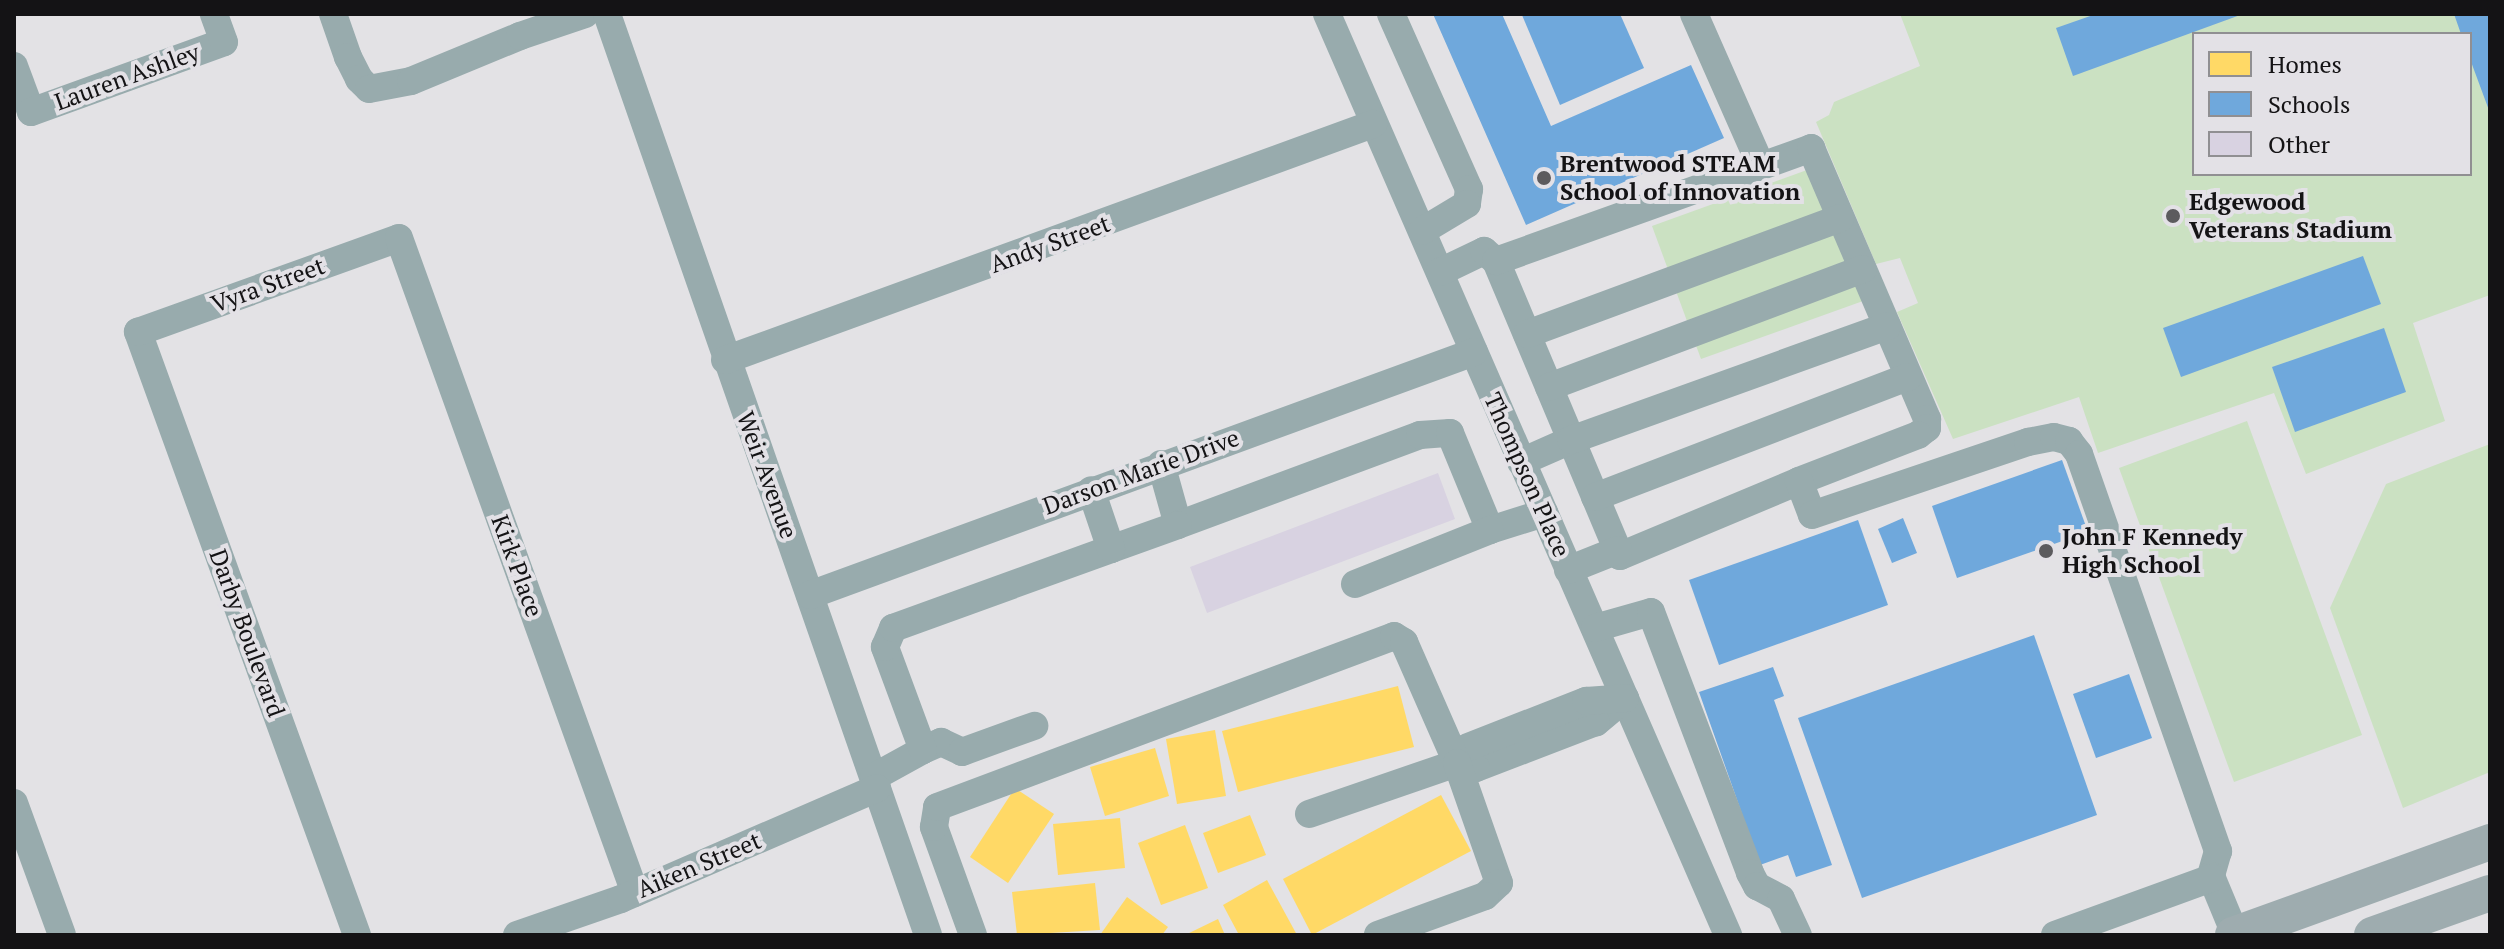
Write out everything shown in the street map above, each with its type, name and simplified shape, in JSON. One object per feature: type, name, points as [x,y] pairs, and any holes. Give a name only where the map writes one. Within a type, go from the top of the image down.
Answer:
[{"type":"main road","points":[[2234,935],[2490,842]]},
{"type":"main road","points":[[2372,935],[2490,893]]},
{"type":"street","name":"Lauren Ashley","points":[[14,66],[31,112],[224,42],[214,14]]},
{"type":"street","points":[[333,14],[348,57],[359,79],[369,89],[411,81],[520,36],[585,14]]},
{"type":"street","name":"Weir Avenue","points":[[607,14],[725,360],[928,935]]},
{"type":"street","points":[[1391,14],[1469,189],[1467,204],[1422,231]]},
{"type":"street","points":[[1694,14],[1761,166]]},
{"type":"street","name":"Thompson Place","points":[[1331,15],[1373,124],[1728,935]]},
{"type":"street","name":"Andy Street","points":[[725,360],[1373,124]]},
{"type":"street","points":[[1496,261],[1811,148],[1927,428],[1918,435],[1619,553],[1568,570]]},
{"type":"street","points":[[1527,334],[1840,218]]},
{"type":"street","name":"Vyra Street","points":[[138,332],[399,238]]},
{"type":"street","name":"Kirk Place","points":[[399,238],[635,893]]},
{"type":"street","points":[[1440,272],[1484,251],[1496,261],[1619,553]]},
{"type":"street","points":[[1549,387],[1863,269]]},
{"type":"street","points":[[1521,462],[1571,440],[1887,326]]},
{"type":"street","name":"Darby Boulevard","points":[[138,332],[357,935]]},
{"type":"street","name":"Darson Marie Drive","points":[[810,595],[1474,352]]},
{"type":"street","points":[[1595,497],[1908,377]]},
{"type":"street","points":[[1034,726],[962,752],[941,742],[923,750],[885,647],[893,628],[1420,435],[1450,433],[1490,530]]},
{"type":"street","points":[[1799,481],[1812,515],[2028,442],[2054,437],[2069,441],[2079,454],[2218,851],[2212,878],[2234,935]]},
{"type":"street","points":[[1161,464],[1178,525]]},
{"type":"street","points":[[1091,490],[1111,549]]},
{"type":"street","points":[[1355,584],[1490,530],[1544,513]]},
{"type":"street","points":[[1595,628],[1651,612],[1750,873],[1757,886],[1781,899],[1798,935]]},
{"type":"street","points":[[973,935],[934,827],[937,807],[1394,636],[1404,642],[1457,763],[1499,883],[1485,896],[1378,935]]},
{"type":"street","points":[[1309,814],[1457,763],[1468,747],[1586,701],[1625,698]]},
{"type":"street","name":"Aiken Street","points":[[517,935],[635,893],[875,783],[923,750]]},
{"type":"street","points":[[14,803],[62,935]]},
{"type":"street","points":[[2055,935],[2212,878]]},
{"type":"green space","name":"Edgewood Veterans Stadium","points":[[1900,14],[2490,14],[2490,295],[2413,323],[2445,421],[2306,474],[2274,393],[2098,453],[2079,397],[1953,439],[1897,312],[1918,303],[1900,258],[1876,264],[1816,122],[1829,115],[1834,102],[1920,66]]},
{"type":"green space","points":[[1829,162],[1877,296],[1701,359],[1652,226]]},
{"type":"green space","points":[[2247,421],[2362,735],[2234,782],[2119,468]]},
{"type":"green space","points":[[2490,444],[2490,772],[2403,808],[2330,608],[2386,484]]},
{"type":"building: Homes","points":[[1398,686],[1414,747],[1238,792],[1222,731]]},
{"type":"building: Homes","points":[[1215,730],[1226,796],[1177,804],[1166,739]]},
{"type":"building: Homes","points":[[1155,748],[1169,796],[1105,816],[1090,767]]},
{"type":"building: Homes","points":[[1015,788],[1054,814],[1008,883],[970,857]]},
{"type":"building: Homes","points":[[1441,795],[1471,851],[1312,935],[1283,879]]},
{"type":"building: Homes","points":[[1250,815],[1266,855],[1218,873],[1203,833]]},
{"type":"building: Homes","points":[[1120,818],[1125,868],[1058,875],[1053,824]]},
{"type":"building: Homes","points":[[1185,825],[1208,888],[1161,905],[1138,843]]},
{"type":"building: Homes","points":[[1267,880],[1297,935],[1239,935],[1223,905]]},
{"type":"building: Homes","points":[[1095,883],[1100,930],[1017,935],[1012,892]]},
{"type":"building: Homes","points":[[1127,897],[1168,927],[1162,935],[1100,935]]},
{"type":"building: Homes","points":[[1218,919],[1225,935],[1185,935]]},
{"type":"building: Schools","points":[[1433,14],[1502,14],[1551,126],[1691,65],[1724,138],[1526,225]]},
{"type":"building: Schools","points":[[1620,14],[1644,68],[1560,105],[1522,15]]},
{"type":"building: Schools","points":[[2096,14],[2243,14],[2073,76],[2056,28]]},
{"type":"building: Schools","points":[[2454,14],[2490,14],[2490,113],[2472,64],[2472,32],[2460,32]]},
{"type":"building: Schools","points":[[2363,256],[2381,304],[2181,377],[2163,328]]},
{"type":"building: Schools","points":[[2384,328],[2406,392],[2295,432],[2272,367]]},
{"type":"building: Schools","points":[[2062,460],[2088,532],[1957,578],[1932,506]]},
{"type":"building: Schools","points":[[1903,518],[1917,553],[1892,563],[1878,529]]},
{"type":"building: Schools","points":[[1858,520],[1888,605],[1719,665],[1689,580]]},
{"type":"building: Schools","points":[[2034,635],[2097,815],[1862,898],[1798,718]]},
{"type":"building: Schools","points":[[1773,667],[1784,696],[1774,700],[1832,865],[1796,877],[1788,855],[1760,865],[1699,692]]},
{"type":"building: Schools","points":[[2129,674],[2152,738],[2096,758],[2073,694]]},
{"type":"building: Other","points":[[1438,473],[1455,519],[1207,613],[1190,567]]},
{"type":"place","name":"Brentwood STEAM School of Innovation","points":[[1544,178]]},
{"type":"place","name":"Edgewood Veterans Stadium","points":[[2173,216]]},
{"type":"place","name":"John F Kennedy High School","points":[[2046,551]]}]
